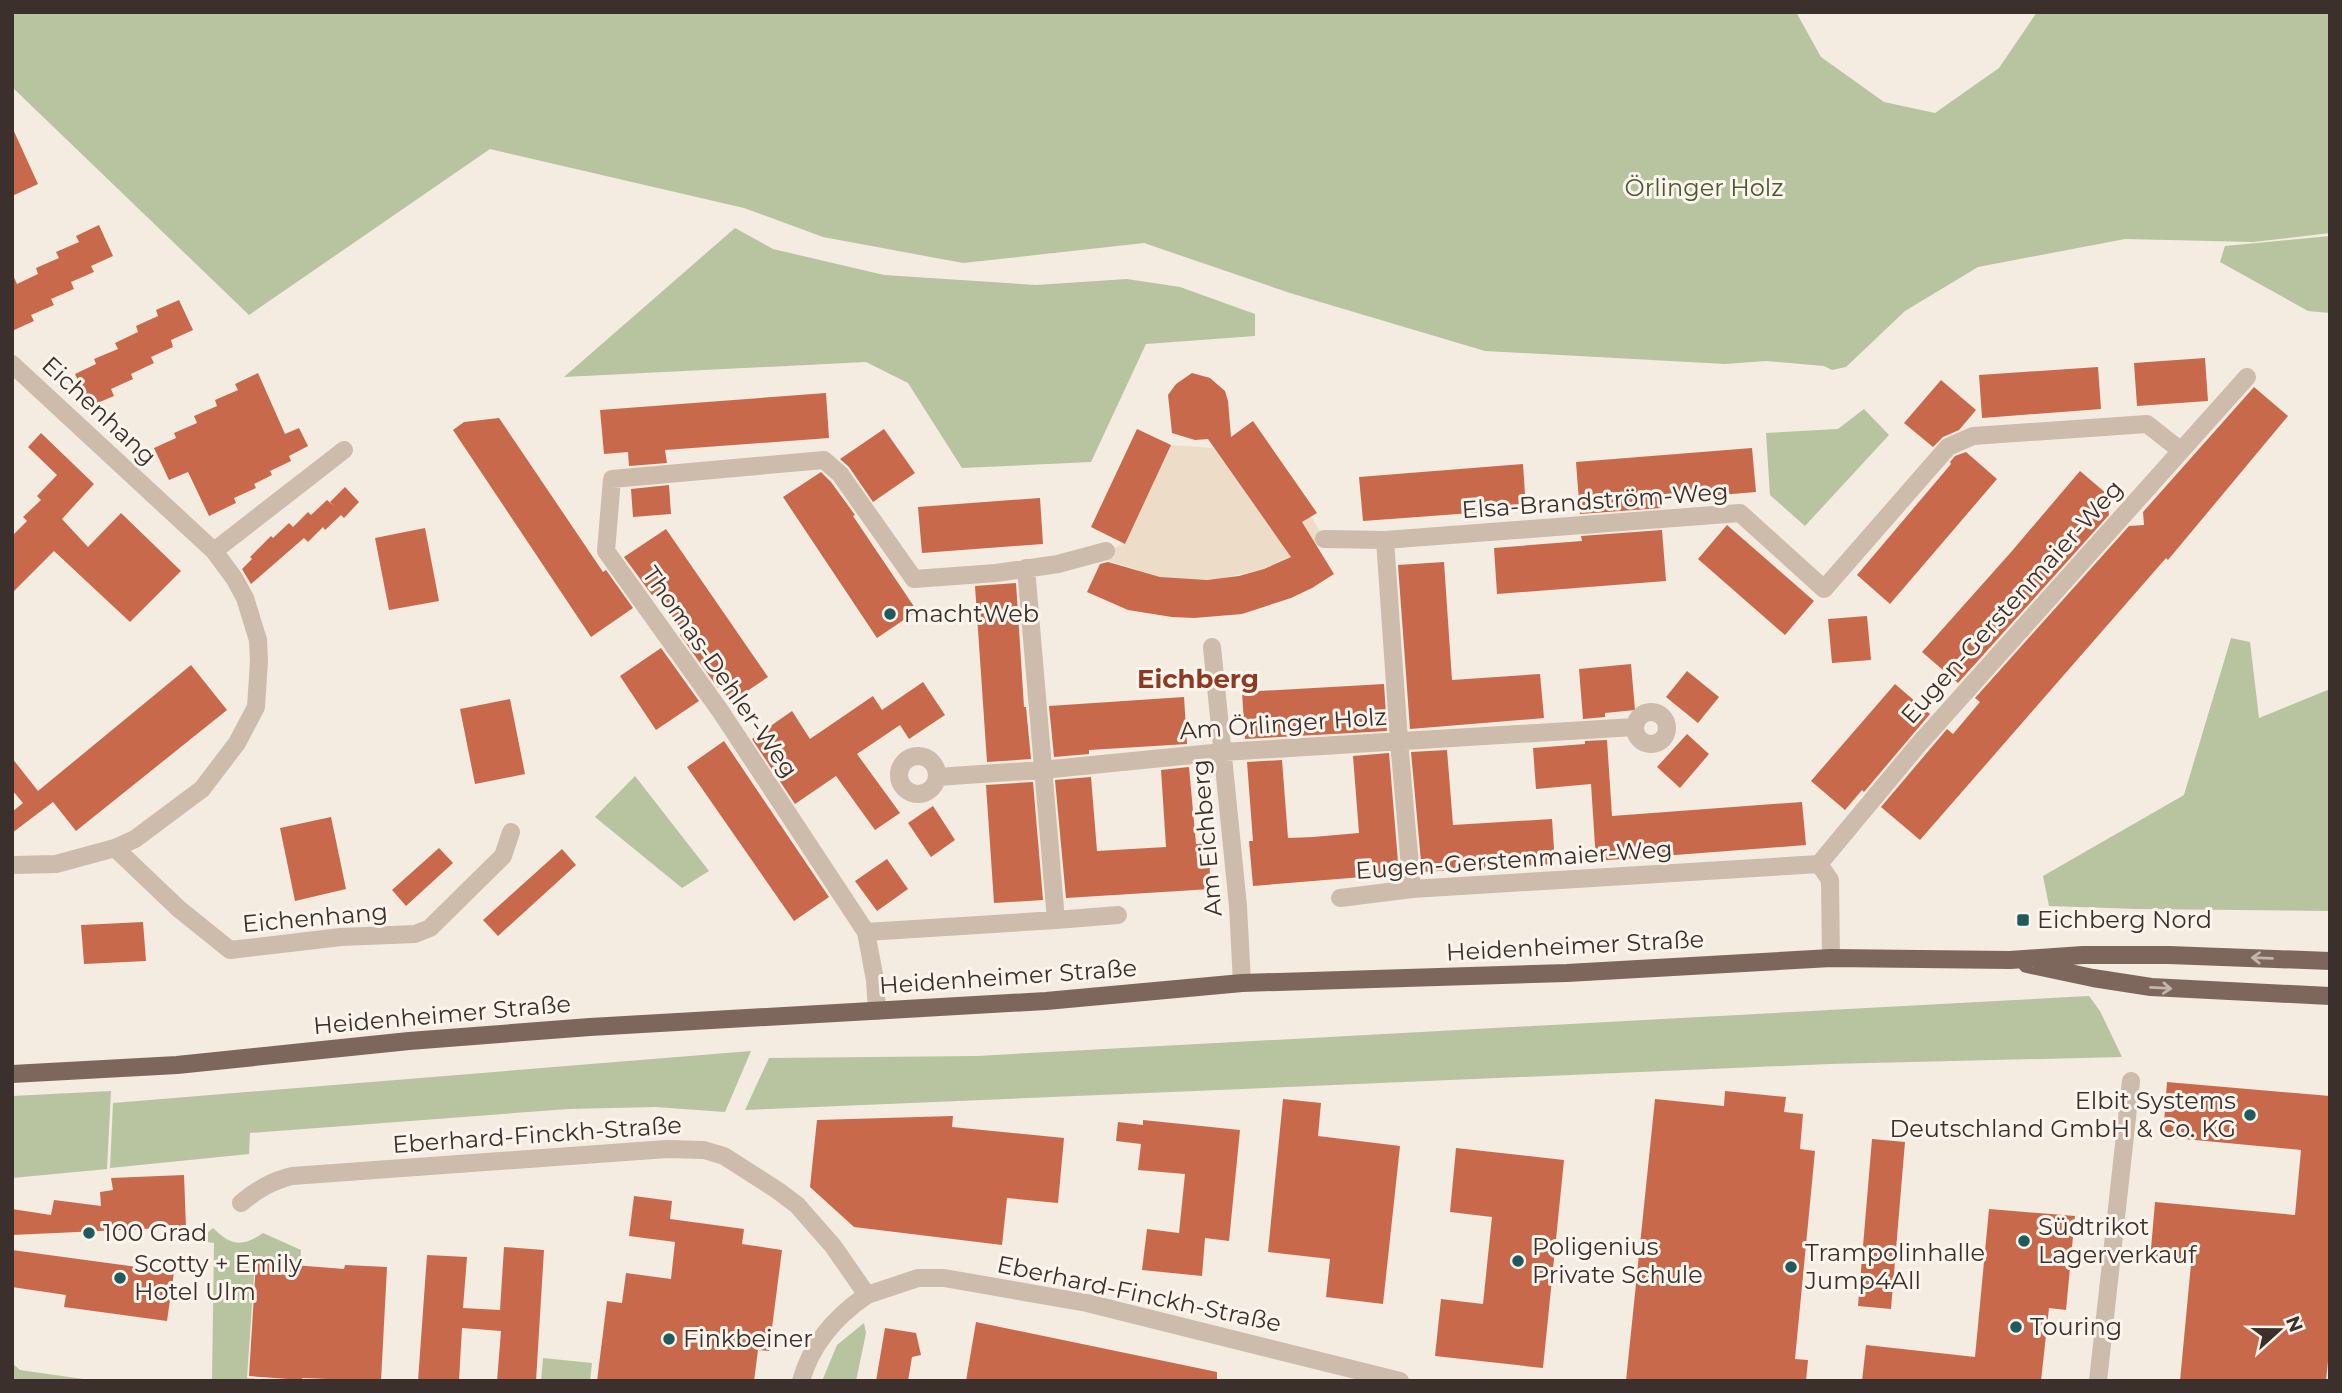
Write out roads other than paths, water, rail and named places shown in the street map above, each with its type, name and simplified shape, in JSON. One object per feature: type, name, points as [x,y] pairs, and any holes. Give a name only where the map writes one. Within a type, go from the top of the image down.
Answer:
[{"type":"main road","name":"Heidenheimer Straße","points":[[12,1074],[177,1065],[409,1041],[590,1027],[1046,1001],[1242,984],[1567,972],[1830,958],[2010,960],[2083,955],[2169,955],[2330,961]]},
{"type":"main road","name":"Heidenheimer Straße","points":[[2010,960],[2127,985],[2330,996]]},
{"type":"street","name":"Eichenhang","points":[[12,364],[214,551],[245,598],[255,628],[259,661],[256,707],[237,743],[202,789],[135,839],[115,848],[56,864],[12,866]]},
{"type":"street","name":"Eugen-Gerstenmaier-Weg","points":[[1340,898],[1412,889],[1819,864],[1918,745],[2247,377]]},
{"type":"street","name":"Elsa-Brandström-Weg","points":[[1385,540],[1740,513],[1824,589],[1948,447],[1973,436],[2147,424],[2180,450]]},
{"type":"street","points":[[214,551],[344,450]]},
{"type":"street","name":"Thomas-Dehler-Weg","points":[[877,1011],[875,981],[866,932],[721,712],[606,551],[612,479],[824,460],[840,474],[914,579],[1026,568]]},
{"type":"street","points":[[1324,539],[1385,540],[1412,889]]},
{"type":"street","points":[[1056,920],[1026,568],[1058,564],[1106,551]]},
{"type":"street","name":"Am Eichberg","points":[[1212,647],[1238,906],[1242,984]]},
{"type":"street","name":"Am Örlinger Holz","points":[[937,777],[1223,752],[1634,727]]},
{"type":"street","name":"Eichenhang","points":[[115,848],[179,909],[230,950],[341,937],[415,934],[430,928],[503,856],[511,832]]},
{"type":"street","points":[[1819,864],[1830,880],[1830,958]]},
{"type":"street","points":[[866,932],[1118,915]]},
{"type":"street","points":[[2302,995],[2330,1007]]},
{"type":"street","points":[[2098,1381],[2131,1081]]},
{"type":"street","name":"Eberhard-Finckh-Straße","points":[[242,1203],[260,1187],[292,1176],[667,1149],[705,1150],[737,1162],[797,1205],[833,1246],[867,1295]]},
{"type":"street","name":"Eberhard-Finckh-Straße","points":[[801,1381],[805,1368],[825,1333],[845,1310],[867,1295],[918,1278],[944,1278],[1087,1303],[1400,1381]]},
{"type":"place","name":"machtWeb","points":[[890,614]]},
{"type":"place","name":"Eichberg Nord","points":[[2023,920]]},
{"type":"place","name":"Elbit Systems Deutschland GmbH & Co. KG","points":[[2250,1115]]},
{"type":"place","name":"100 Grad","points":[[89,1233]]},
{"type":"place","name":"Südtrikot Lagerverkauf","points":[[2024,1241]]},
{"type":"place","name":"Poligenius Private Schule","points":[[1518,1261]]},
{"type":"place","name":"Trampolinhalle Jump4All","points":[[1791,1267]]},
{"type":"place","name":"Scotty + Emily Hotel Ulm","points":[[120,1278]]},
{"type":"place","name":"Touring","points":[[2016,1327]]},
{"type":"place","name":"Finkbeiner","points":[[669,1339]]},
{"type":"district","name":"Eichberg","points":[[1198,679]]},
{"type":"park label","name":"Örlinger Holz","points":[[1704,188]]}]
